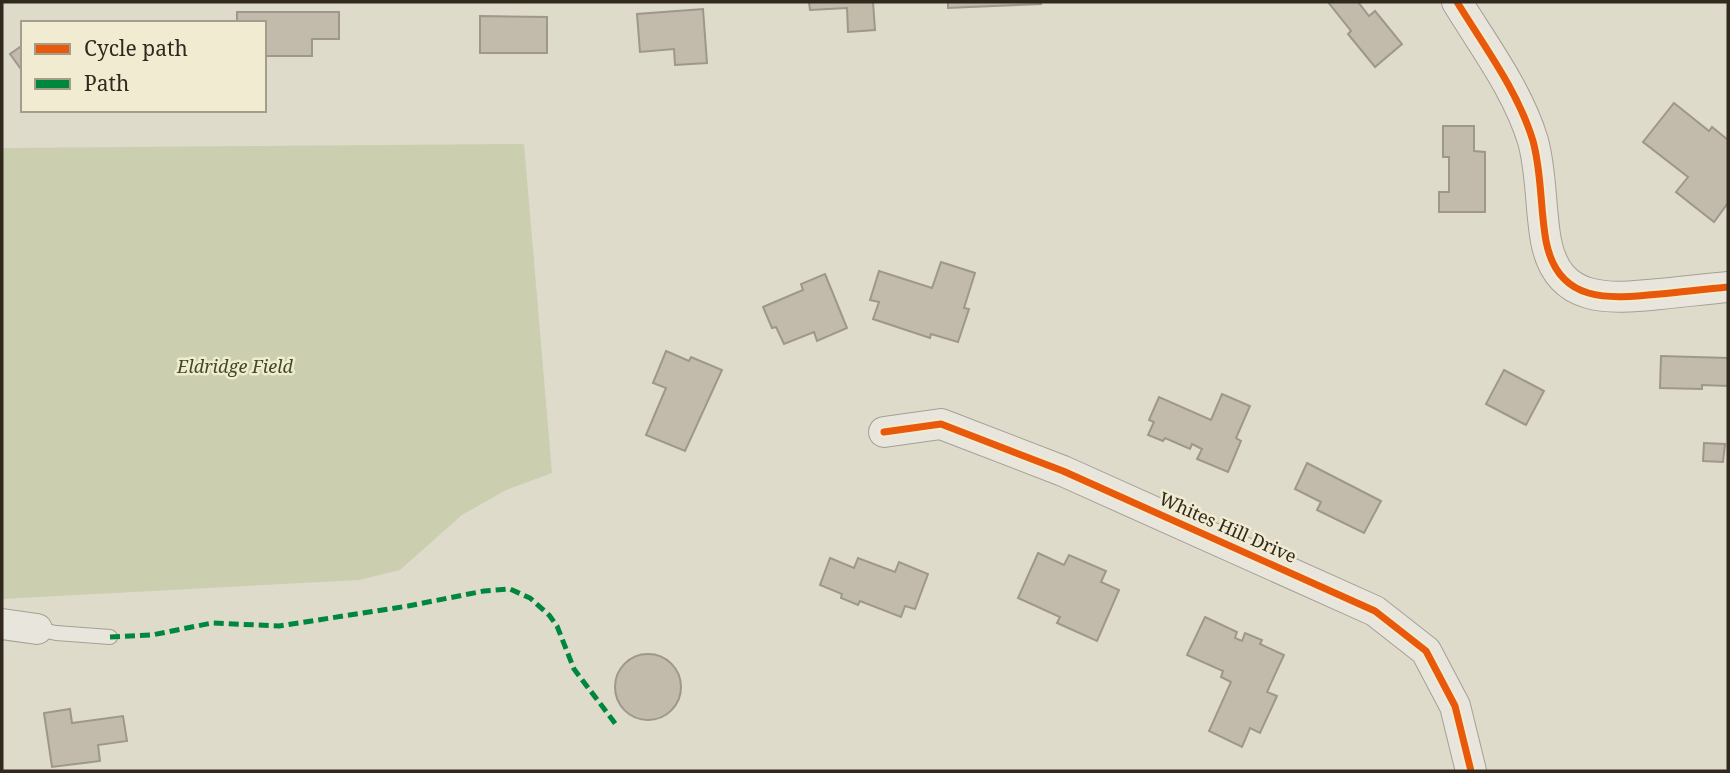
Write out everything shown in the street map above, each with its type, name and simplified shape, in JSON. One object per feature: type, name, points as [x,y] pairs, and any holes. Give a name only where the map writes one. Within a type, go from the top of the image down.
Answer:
[{"type":"street","points":[[1457,2],[1522,110],[1538,164],[1549,255],[1556,270],[1566,281],[1589,294],[1617,298],[1728,287]]},
{"type":"street","name":"Whites Hill Drive","points":[[884,432],[941,424],[1063,471],[1376,611],[1426,650],[1455,706],[1471,771]]},
{"type":"street","points":[[2,624],[37,629]]},
{"type":"lane","points":[[37,629],[110,637]]},
{"type":"green space","name":"Eldridge Field","points":[[524,144],[552,473],[506,490],[462,515],[400,570],[359,580],[2,599],[2,148]]},
{"type":"building","points":[[809,2],[873,2],[875,30],[848,32],[847,8],[810,10]]},
{"type":"building","points":[[948,2],[1041,2],[1041,4],[948,8]]},
{"type":"building","points":[[1328,2],[1358,2],[1369,16],[1375,11],[1402,44],[1375,67],[1348,34],[1351,31]]},
{"type":"building","points":[[703,9],[707,63],[675,65],[674,49],[640,52],[637,14]]},
{"type":"building","points":[[237,12],[339,12],[339,39],[312,39],[312,56],[266,56],[266,21],[237,21]]},
{"type":"building","points":[[480,16],[547,17],[547,53],[480,53]]},
{"type":"building","points":[[21,46],[21,69],[10,54]]},
{"type":"building","points":[[1674,103],[1709,131],[1712,127],[1728,140],[1728,203],[1714,222],[1676,192],[1688,177],[1643,142]]},
{"type":"building","points":[[1443,126],[1474,126],[1474,151],[1485,152],[1485,212],[1439,212],[1439,192],[1449,192],[1449,157],[1443,157]]},
{"type":"building","points":[[941,262],[975,273],[964,308],[969,309],[958,342],[931,334],[930,338],[873,319],[879,302],[870,300],[879,271],[932,288]]},
{"type":"building","points":[[825,274],[847,328],[817,341],[814,332],[784,344],[776,327],[772,328],[763,307],[803,290],[801,284]]},
{"type":"building","points":[[666,351],[689,361],[691,357],[722,370],[685,451],[646,435],[666,388],[653,383]]},
{"type":"building","points":[[1661,356],[1728,358],[1728,386],[1702,385],[1702,389],[1660,388]]},
{"type":"building","points":[[1504,370],[1544,391],[1526,425],[1486,404]]},
{"type":"building","points":[[1222,394],[1250,406],[1236,438],[1241,441],[1228,472],[1197,459],[1202,449],[1192,444],[1190,449],[1165,438],[1163,441],[1148,435],[1154,422],[1149,420],[1159,397],[1211,420]]},
{"type":"building","points":[[1704,443],[1725,444],[1723,462],[1703,461]]},
{"type":"building","points":[[1307,463],[1381,501],[1364,533],[1317,510],[1321,502],[1295,489]]},
{"type":"building","points":[[1038,553],[1064,565],[1069,555],[1106,571],[1101,582],[1119,590],[1097,641],[1057,623],[1060,617],[1018,598]]},
{"type":"building","points":[[830,558],[854,568],[858,558],[895,572],[899,562],[928,574],[915,609],[905,606],[901,617],[860,601],[858,605],[841,598],[842,594],[820,585]]},
{"type":"building","points":[[1205,617],[1237,632],[1235,638],[1242,641],[1245,633],[1262,640],[1260,644],[1284,655],[1267,692],[1277,696],[1260,733],[1250,728],[1242,747],[1209,731],[1231,682],[1221,677],[1223,671],[1187,655]]},
{"type":"building","points":[[654,654],[672,663],[679,674],[679,700],[672,711],[661,718],[642,720],[624,711],[617,700],[615,681],[624,663],[635,656]]},
{"type":"building","points":[[70,709],[72,723],[123,716],[127,741],[98,745],[100,761],[52,767],[44,713]]},
{"type":"marked path","points":[[110,637],[152,635],[212,623],[279,626],[484,591],[510,589],[530,598],[549,615],[557,626],[574,669],[617,726]]},
{"type":"cycle path","points":[[1457,2],[1500,69],[1527,122],[1538,166],[1546,241],[1552,262],[1562,277],[1574,287],[1605,296],[1641,296],[1728,287]]},
{"type":"cycle path","points":[[884,432],[941,424],[1063,471],[1375,611],[1426,651],[1455,706],[1471,771]]}]
